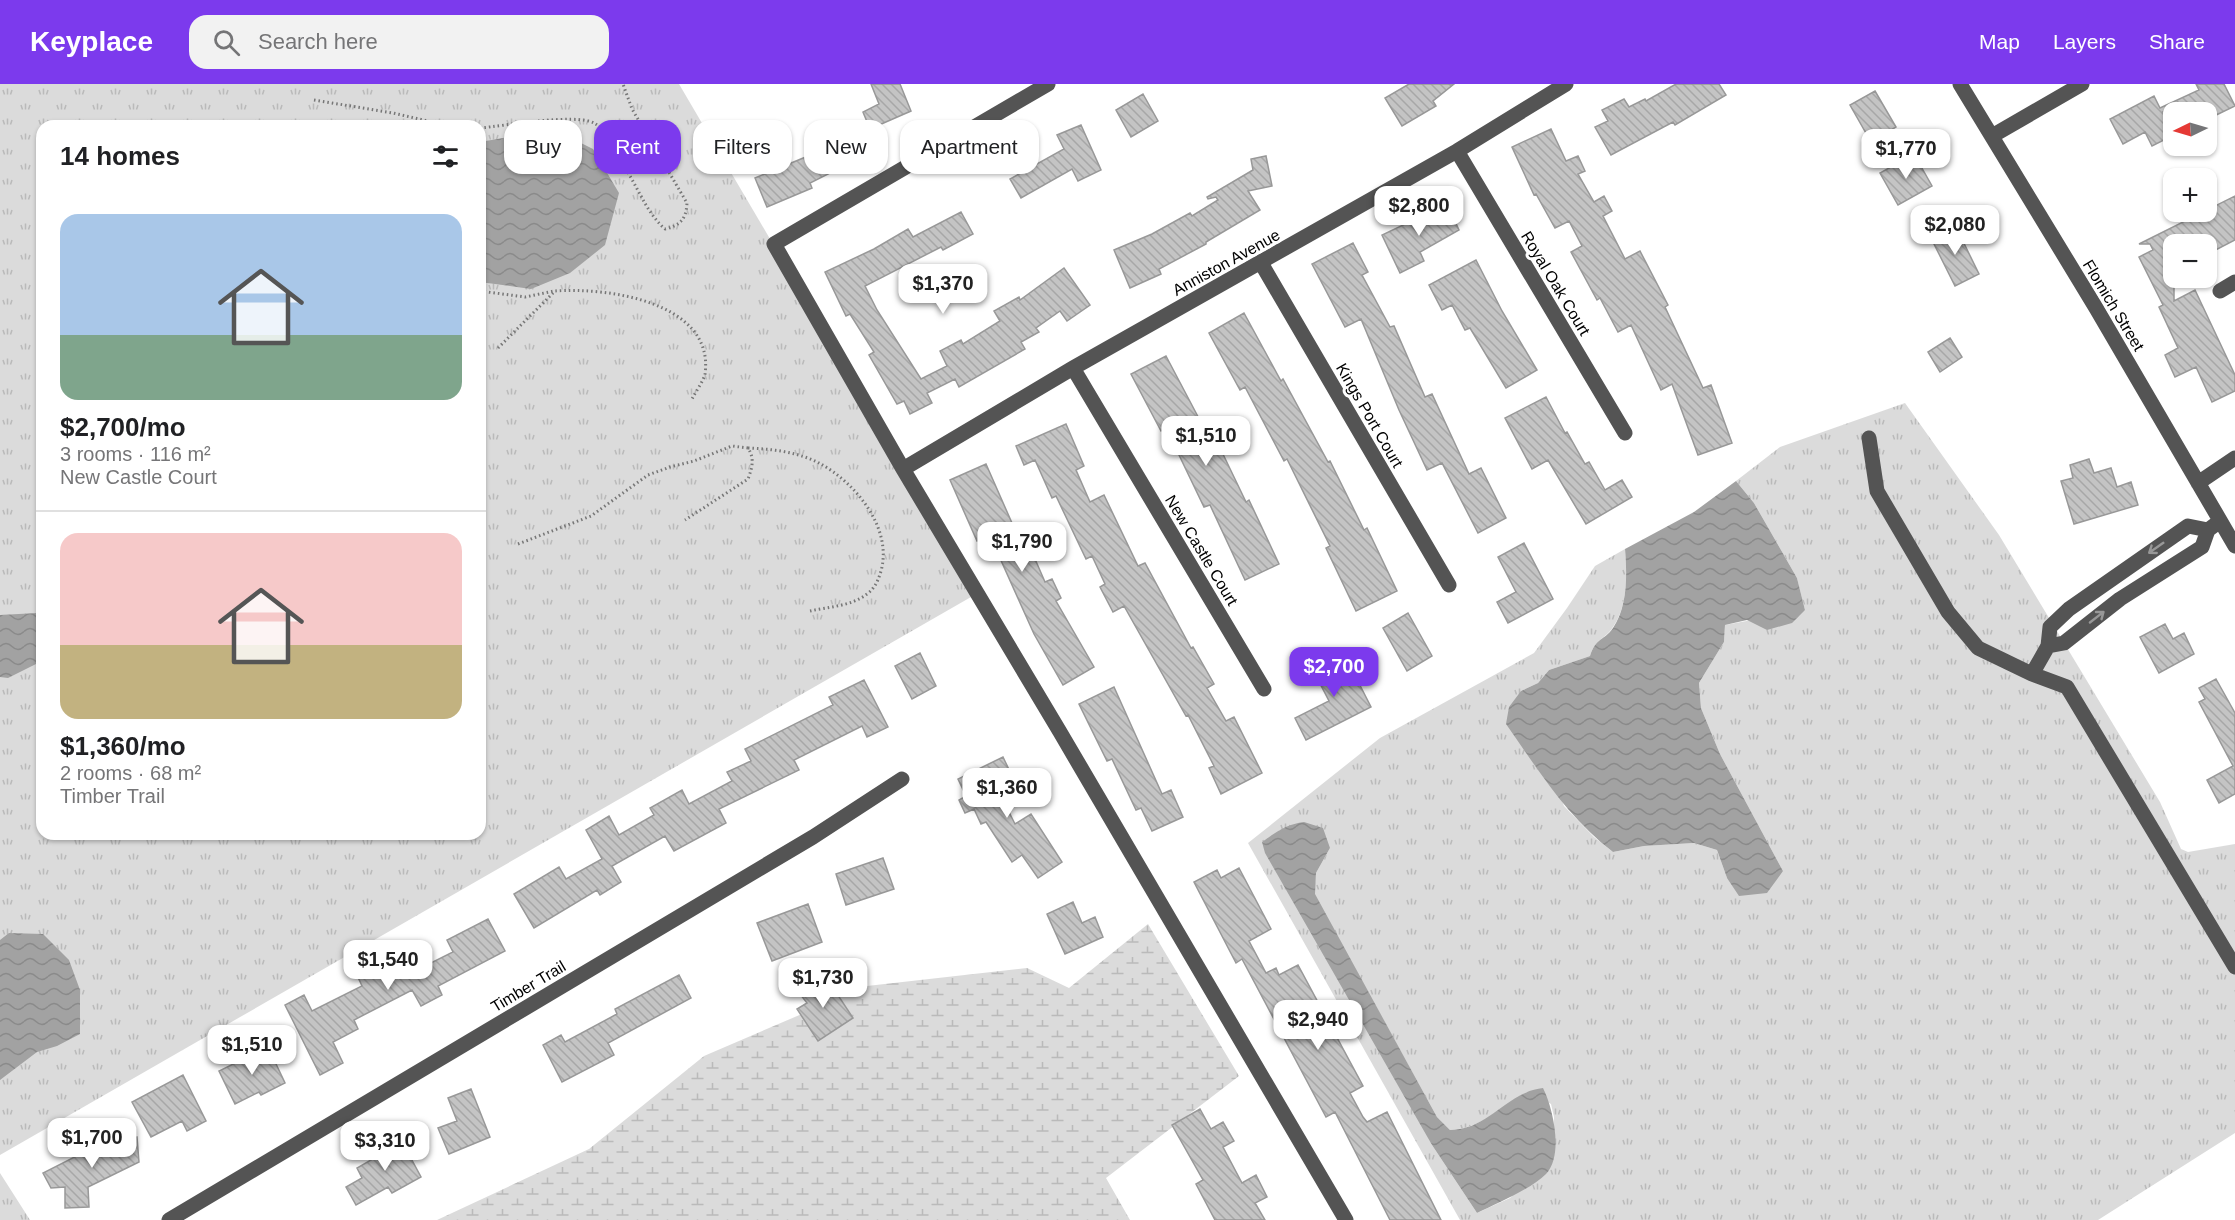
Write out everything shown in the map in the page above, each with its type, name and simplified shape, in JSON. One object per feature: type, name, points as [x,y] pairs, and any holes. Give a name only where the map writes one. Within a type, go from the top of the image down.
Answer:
[{"type":"street","points":[[1048,84],[774,244],[903,469],[1346,1220]]},
{"type":"street","name":"Anniston Avenue","points":[[903,469],[1073,368],[1457,152],[1566,84]]},
{"type":"street","name":"Flomich Street","points":[[1960,84],[2198,483],[2214,525],[2235,546]]},
{"type":"street","points":[[1992,136],[2082,84]]},
{"type":"street","name":"Royal Oak Court","points":[[1457,152],[1625,433]]},
{"type":"street","name":"Kings Port Court","points":[[1261,263],[1449,585]]},
{"type":"street","points":[[2220,291],[2235,282]]},
{"type":"street","name":"New Castle Court","points":[[1073,368],[1264,689]]},
{"type":"street","points":[[1869,438],[1877,490],[1948,612],[1978,648],[2032,674],[2067,687],[2235,967]]},
{"type":"street","points":[[2198,483],[2235,458]]},
{"type":"street","points":[[2032,674],[2048,646],[2050,627],[2069,609],[2188,526],[2214,525]]},
{"type":"street","points":[[2048,646],[2064,642],[2120,599],[2202,547],[2214,525]]},
{"type":"street","name":"Timber Trail","points":[[169,1220],[813,837],[902,779]]},
{"type":"path","points":[[486,127],[572,120],[595,124],[619,155],[654,219],[665,229],[677,226],[686,215],[687,203],[633,109],[623,84]]},
{"type":"path","points":[[314,100],[423,120]]},
{"type":"path","points":[[486,292],[525,297],[578,289],[601,291],[650,303],[680,316],[696,332],[704,358],[705,376],[692,399]]},
{"type":"path","points":[[498,348],[555,291]]},
{"type":"path","points":[[518,544],[591,516],[648,475],[732,446],[772,449],[799,455],[818,462],[852,487],[872,516],[882,537],[883,562],[877,583],[866,595],[848,603],[810,611]]},
{"type":"path","points":[[685,520],[748,479],[752,468],[752,455],[748,448]]},
{"type":"green space","points":[[0,84],[679,84],[700,120],[693,120],[693,174],[732,174],[978,593],[0,1155]]},
{"type":"green space","points":[[1905,403],[1999,535],[2160,802],[2181,849],[2188,852],[2235,844],[2235,1133],[2098,1220],[1460,1220],[1248,843],[1380,738],[1534,653],[1595,566],[1625,549],[1624,600],[1613,627],[1595,645],[1590,656],[1549,670],[1538,683],[1521,691],[1564,806],[1594,837],[1613,852],[1644,846],[1694,843],[1717,850],[1727,878],[1783,871],[1720,754],[1701,708],[1699,683],[1724,642],[1725,625],[1805,610],[1797,578],[1754,503],[1736,481],[1780,447]],"holes":[[[1279,830],[1330,848],[1316,873],[1314,894],[1437,1117],[1450,1130],[1461,1129],[1490,1116],[1527,1092],[1551,1104],[1554,1117],[1554,1154],[1510,1198],[1477,1213],[1432,1145]]]},
{"type":"green space","points":[[1148,924],[1239,1076],[1106,1178],[1130,1220],[437,1220],[589,1149],[704,1056],[867,986],[1027,968],[1069,988]]},
{"type":"green space","points":[[0,1173],[30,1220],[0,1220]]},
{"type":"water","points":[[504,138],[504,174],[582,174],[582,144],[593,149],[594,174],[608,174],[619,193],[605,245],[570,273],[531,289],[486,283],[486,141]]},
{"type":"water","points":[[1736,481],[1754,503],[1797,578],[1805,610],[1792,623],[1767,630],[1747,620],[1725,625],[1724,642],[1699,683],[1701,708],[1720,754],[1783,871],[1767,893],[1739,896],[1727,878],[1717,850],[1694,843],[1644,846],[1613,852],[1568,809],[1506,724],[1509,707],[1521,691],[1538,683],[1549,670],[1590,656],[1595,645],[1613,628],[1624,600],[1625,549],[1694,512]]},
{"type":"water","points":[[36,613],[36,664],[8,678],[0,677],[0,615]]},
{"type":"water","points":[[1304,822],[1323,828],[1330,848],[1316,873],[1315,894],[1437,1117],[1450,1130],[1462,1129],[1481,1121],[1515,1098],[1532,1090],[1543,1088],[1553,1119],[1556,1144],[1551,1166],[1540,1180],[1477,1213],[1432,1145],[1265,853],[1262,842],[1287,827]]},
{"type":"water","points":[[9,933],[43,934],[69,960],[80,990],[80,1034],[57,1046],[37,1052],[0,1080],[0,940]]},
{"type":"building","points":[[871,84],[900,84],[911,111],[888,121],[866,120],[863,112],[879,104]]},
{"type":"building","points":[[1409,84],[1454,84],[1433,101],[1436,106],[1402,126],[1385,98]]},
{"type":"building","points":[[1676,84],[1719,84],[1726,95],[1675,125],[1673,122],[1611,155],[1595,127],[1608,121],[1602,110],[1624,99],[1629,107],[1645,99],[1646,101]]},
{"type":"building","points":[[2196,84],[2224,84],[2235,106],[2217,115],[2217,102],[2173,102],[2199,90]]},
{"type":"building","points":[[1875,91],[1896,127],[1871,142],[1850,105]]},
{"type":"building","points":[[1143,94],[1158,121],[1131,137],[1116,110]]},
{"type":"building","points":[[2154,96],[2160,108],[2163,107],[2163,140],[2152,146],[2145,132],[2123,144],[2110,119]]},
{"type":"building","points":[[1081,125],[1101,170],[1078,181],[1072,169],[1021,198],[1010,179],[1019,174],[1039,174],[1039,163],[1064,149],[1057,135]]},
{"type":"building","points":[[1551,129],[1566,161],[1578,156],[1585,171],[1578,174],[1594,202],[1604,196],[1612,211],[1603,216],[1625,259],[1640,251],[1668,305],[1665,307],[1703,388],[1711,385],[1732,443],[1698,455],[1672,384],[1661,390],[1631,325],[1618,332],[1600,298],[1597,300],[1571,252],[1582,246],[1569,221],[1555,228],[1536,194],[1534,195],[1512,147]]},
{"type":"building","points":[[1914,154],[1932,186],[1898,205],[1880,173]]},
{"type":"building","points":[[1266,156],[1272,186],[1248,191],[1260,210],[1206,244],[1159,269],[1161,274],[1130,288],[1114,250],[1152,234],[1190,213],[1192,216],[1218,200],[1216,197],[1208,199],[1207,197],[1253,170],[1251,159]]},
{"type":"building","points":[[804,158],[804,174],[828,174],[810,183],[812,188],[767,207],[755,178],[765,174],[792,174],[792,163]]},
{"type":"building","points":[[2235,196],[2235,240],[2217,249],[2217,234],[2163,234],[2163,288],[2174,288],[2174,301],[2195,290],[2235,375],[2235,391],[2212,402],[2196,367],[2175,377],[2165,355],[2178,348],[2159,307],[2163,305],[2139,257],[2153,250],[2150,244],[2139,244],[2183,222],[2217,222],[2217,205]]},
{"type":"building","points":[[1447,204],[1459,230],[1420,252],[1424,261],[1400,273],[1382,235]]},
{"type":"building","points":[[961,212],[973,234],[943,250],[941,247],[865,286],[877,310],[921,379],[947,366],[940,351],[961,340],[963,344],[1000,321],[994,311],[1019,297],[1020,300],[1064,268],[1090,305],[1067,321],[1060,311],[1036,328],[1039,332],[1021,342],[1025,349],[959,387],[955,379],[927,393],[932,403],[910,414],[904,401],[897,404],[869,355],[874,352],[850,314],[846,316],[825,272],[874,249],[908,229],[913,237]]},
{"type":"building","points":[[1955,225],[1979,274],[1955,286],[1931,238]]},
{"type":"building","points":[[1353,243],[1368,272],[1362,275],[1390,327],[1394,326],[1425,397],[1432,394],[1469,474],[1481,468],[1506,518],[1478,533],[1442,463],[1427,470],[1361,319],[1345,327],[1312,264]]},
{"type":"building","points":[[1476,260],[1502,311],[1537,370],[1506,388],[1470,328],[1465,330],[1452,305],[1442,310],[1429,285]]},
{"type":"building","points":[[1244,313],[1328,462],[1330,461],[1364,530],[1367,528],[1397,591],[1356,611],[1326,548],[1330,546],[1287,459],[1284,461],[1245,387],[1240,390],[1209,333]]},
{"type":"building","points":[[1950,338],[1962,357],[1940,372],[1928,352]]},
{"type":"building","points":[[1166,356],[1204,428],[1209,425],[1246,502],[1249,500],[1279,564],[1245,580],[1210,505],[1204,507],[1166,428],[1161,431],[1131,374]]},
{"type":"building","points":[[1546,397],[1565,433],[1567,432],[1585,464],[1589,462],[1605,490],[1622,480],[1632,497],[1586,524],[1548,460],[1532,469],[1505,418]]},
{"type":"building","points":[[1066,424],[1084,466],[1076,470],[1090,502],[1104,495],[1138,566],[1145,563],[1191,648],[1193,647],[1214,684],[1207,688],[1226,721],[1234,717],[1262,773],[1221,794],[1209,768],[1214,766],[1188,715],[1186,716],[1124,606],[1113,612],[1100,587],[1105,584],[1092,556],[1086,559],[1056,496],[1052,498],[1035,460],[1024,465],[1016,446]]},
{"type":"building","points":[[2089,459],[2094,473],[2111,468],[2117,487],[2131,482],[2138,505],[2074,524],[2061,481],[2073,478],[2070,465]]},
{"type":"building","points":[[986,464],[1019,539],[1025,536],[1045,582],[1052,579],[1061,598],[1056,601],[1094,667],[1063,685],[1034,634],[990,536],[977,541],[950,480]]},
{"type":"building","points":[[1524,543],[1553,599],[1508,623],[1497,602],[1516,592],[1498,557]]},
{"type":"building","points":[[1408,613],[1432,656],[1407,671],[1383,628]]},
{"type":"building","points":[[2165,624],[2173,639],[2184,633],[2194,654],[2159,673],[2140,637]]},
{"type":"building","points":[[920,653],[936,686],[912,699],[895,666]]},
{"type":"building","points":[[1344,654],[1371,707],[1306,740],[1295,718],[1329,701],[1313,670]]},
{"type":"building","points":[[2216,679],[2235,713],[2235,794],[2219,803],[2207,780],[2233,766],[2199,702],[2205,699],[2199,688]]},
{"type":"building","points":[[864,680],[888,727],[867,737],[862,726],[794,760],[799,770],[719,809],[726,823],[674,851],[665,836],[612,866],[621,882],[600,895],[597,890],[534,928],[514,894],[559,867],[566,879],[602,859],[586,830],[609,816],[619,835],[654,815],[650,808],[682,790],[689,804],[732,781],[727,772],[751,761],[745,749],[833,705],[829,697]]},
{"type":"building","points":[[1114,687],[1162,794],[1171,790],[1183,817],[1152,831],[1141,808],[1136,810],[1112,759],[1107,761],[1079,704]]},
{"type":"building","points":[[1003,757],[1012,776],[995,784],[1015,824],[1031,814],[1062,862],[1038,878],[1022,855],[1012,862],[986,822],[981,824],[974,809],[965,813],[959,800],[966,796],[958,779]]},
{"type":"building","points":[[883,858],[894,889],[846,905],[836,874]]},
{"type":"building","points":[[1239,868],[1271,929],[1249,941],[1266,973],[1276,968],[1279,975],[1298,965],[1363,1086],[1350,1093],[1363,1117],[1367,1122],[1387,1112],[1441,1220],[1390,1220],[1335,1112],[1326,1117],[1242,959],[1236,963],[1194,882],[1217,870],[1221,878]]},
{"type":"building","points":[[1073,902],[1082,923],[1095,917],[1103,937],[1065,954],[1047,914]]},
{"type":"building","points":[[808,904],[822,942],[772,961],[757,923]]},
{"type":"building","points":[[488,919],[505,951],[438,986],[442,995],[421,1006],[412,990],[354,1020],[358,1029],[333,1042],[343,1063],[320,1075],[285,1005],[304,995],[312,1011],[362,986],[357,975],[411,949],[421,968],[453,952],[447,940]]},
{"type":"building","points":[[679,975],[691,998],[608,1043],[614,1055],[562,1082],[543,1045],[561,1035],[565,1042],[617,1014],[615,1009]]},
{"type":"building","points":[[826,977],[853,1018],[818,1041],[797,1009],[807,1003],[800,994]]},
{"type":"building","points":[[268,1047],[285,1083],[235,1104],[219,1071]]},
{"type":"building","points":[[183,1075],[206,1121],[187,1131],[182,1121],[151,1137],[132,1102]]},
{"type":"building","points":[[471,1089],[490,1137],[449,1154],[438,1128],[457,1121],[448,1098]]},
{"type":"building","points":[[1200,1109],[1211,1129],[1223,1122],[1234,1141],[1223,1147],[1242,1183],[1256,1175],[1267,1197],[1255,1203],[1265,1220],[1215,1220],[1196,1184],[1203,1180],[1172,1125]]},
{"type":"building","points":[[399,1136],[421,1177],[392,1193],[388,1187],[356,1205],[346,1187],[362,1178],[357,1168],[385,1152],[382,1145]]},
{"type":"building","points":[[137,1137],[139,1162],[88,1187],[89,1207],[65,1208],[65,1187],[51,1188],[43,1173],[110,1139]]}]
